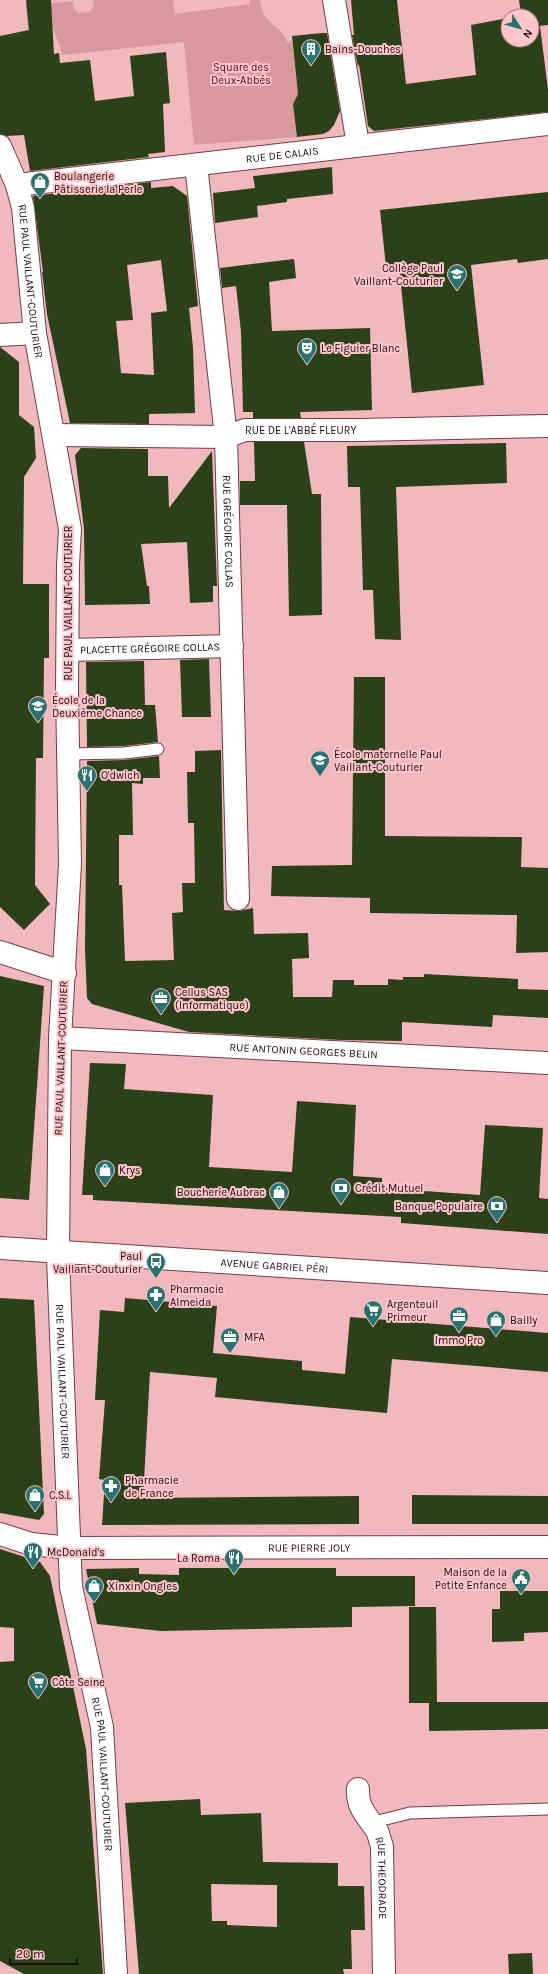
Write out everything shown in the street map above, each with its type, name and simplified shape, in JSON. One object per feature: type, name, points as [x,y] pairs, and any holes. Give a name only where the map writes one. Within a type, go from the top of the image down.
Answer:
[{"type":"street","points":[[334,0],[358,145]]},
{"type":"street","name":"RUE DE CALAIS","points":[[17,185],[548,124]]},
{"type":"street","name":"RUE PAUL VAILLANT-COUTURIER","points":[[0,146],[17,185],[23,208],[35,333],[55,434],[70,529],[68,572],[68,754],[70,864],[65,973],[60,1038],[58,1252],[71,1587],[102,1727],[116,1974]]},
{"type":"street","name":"RUE GRÉGOIRE COLLAS","points":[[196,165],[226,437],[238,899]]},
{"type":"street","points":[[0,335],[35,333]]},
{"type":"street","name":"RUE DE L'ABBÉ FLEURY","points":[[55,434],[226,437],[245,430],[360,430],[548,426]]},
{"type":"street","name":"PLACETTE GRÉGOIRE COLLAS","points":[[68,650],[232,646]]},
{"type":"street","points":[[0,952],[65,973]]},
{"type":"street","name":"RUE ANTONIN GEORGES BELIN","points":[[60,1038],[548,1063]]},
{"type":"street","name":"AVENUE GABRIEL PÉRI","points":[[0,1248],[548,1284]]},
{"type":"street","name":"RUE PIERRE JOLY","points":[[0,1534],[31,1544],[70,1548],[548,1547]]},
{"type":"street","name":"RUE THEODRADE","points":[[358,1789],[358,1797],[362,1811],[377,1832],[382,1846],[384,1974]]},
{"type":"lane","points":[[68,754],[124,753],[158,749]]},
{"type":"lane","points":[[370,1823],[410,1812],[548,1809]]},
{"type":"green space","name":"Square des Deux-Abbés","points":[[93,0],[173,0],[175,14],[250,4],[250,0],[260,0],[262,9],[269,21],[282,33],[287,43],[292,42],[298,94],[293,104],[297,137],[194,145],[184,42],[63,55],[52,25],[28,30],[26,6],[73,1],[74,9],[79,13],[89,12],[94,6]]},
{"type":"building","points":[[26,0],[51,0],[54,54],[59,53],[60,63],[90,60],[95,101],[134,96],[130,56],[166,52],[170,103],[163,104],[165,152],[148,154],[149,157],[30,171],[24,135],[7,136],[0,134],[0,36],[29,30]]},
{"type":"building","points":[[351,0],[397,0],[406,84],[476,75],[471,25],[500,20],[500,48],[540,48],[540,26],[548,90],[548,112],[374,131],[368,126],[359,64],[358,67],[352,35],[354,35]]},
{"type":"building","points":[[519,0],[548,0],[548,25],[540,26],[540,8],[520,8]]},
{"type":"building","name":"Bains-Douches","points":[[327,33],[340,111],[334,125],[329,131],[323,134],[297,137],[293,104],[298,94],[292,36]]},
{"type":"building","points":[[332,167],[333,194],[287,199],[287,202],[257,206],[258,217],[215,223],[213,193],[255,188],[253,176]]},
{"type":"building","points":[[151,182],[151,188],[173,186],[187,196],[198,306],[189,308],[193,348],[195,413],[149,414],[149,424],[70,423],[47,314],[33,196]],"holes":[[[161,260],[167,311],[151,313],[154,375],[121,373],[116,321],[133,320],[127,265]]]},
{"type":"building","points":[[548,192],[548,259],[518,263],[517,259],[471,265],[484,385],[412,393],[399,266],[386,267],[380,210]]},
{"type":"building","name":"Le Figuier Blanc","points":[[294,259],[296,278],[269,282],[272,331],[370,328],[372,410],[300,412],[301,418],[253,418],[253,412],[243,412],[241,332],[236,286],[222,288],[220,268]]},
{"type":"building","points":[[0,347],[19,362],[19,415],[34,427],[36,458],[24,477],[23,584],[49,584],[49,658],[44,658],[43,758],[36,758],[35,885],[50,904],[24,930],[0,907]]},
{"type":"building","points":[[254,442],[304,442],[312,494],[321,494],[322,615],[289,616],[287,505],[240,505],[240,481],[255,481]]},
{"type":"building","points":[[506,443],[507,483],[396,487],[401,640],[375,639],[373,590],[363,590],[360,487],[348,487],[347,446]]},
{"type":"building","points":[[81,448],[148,449],[148,476],[168,476],[169,508],[212,451],[217,586],[213,586],[213,602],[190,603],[187,542],[141,544],[147,586],[149,586],[150,604],[85,605],[84,529],[75,455]]},
{"type":"building","points":[[209,659],[211,717],[182,717],[180,660]]},
{"type":"building","points":[[144,661],[145,705],[155,705],[158,742],[124,746],[87,747],[86,662]]},
{"type":"building","points":[[354,677],[385,677],[385,836],[522,837],[521,867],[548,868],[548,952],[516,953],[517,915],[370,913],[370,898],[271,896],[272,866],[352,865]]},
{"type":"building","points":[[221,750],[224,910],[239,911],[253,908],[254,934],[308,933],[309,958],[292,959],[293,997],[332,997],[333,980],[354,980],[354,985],[388,985],[388,979],[403,980],[403,977],[424,977],[424,974],[518,979],[518,989],[548,990],[548,1018],[493,1015],[492,1027],[402,1022],[402,1041],[341,1040],[189,1032],[92,1004],[87,998],[85,950],[87,761],[124,760],[159,756],[160,778],[143,778],[143,784],[132,783],[133,835],[119,835],[119,885],[122,885],[125,961],[174,960],[172,913],[183,912],[182,883],[195,883],[194,823],[188,823],[187,772],[195,772],[195,751]]},
{"type":"building","points":[[0,976],[44,986],[29,1200],[0,1198]]},
{"type":"building","points":[[90,1063],[126,1064],[124,1089],[213,1095],[209,1167],[292,1172],[297,1101],[356,1105],[353,1176],[382,1178],[382,1188],[480,1195],[485,1125],[543,1128],[539,1198],[548,1199],[548,1234],[401,1223],[401,1217],[93,1200],[93,1195],[82,1195]]},
{"type":"building","points":[[0,1298],[34,1300],[44,1514],[39,1520],[0,1513]]},
{"type":"building","points":[[125,1298],[217,1306],[213,1353],[302,1361],[302,1370],[345,1374],[350,1317],[548,1333],[548,1372],[392,1359],[387,1413],[215,1397],[217,1378],[150,1372],[143,1498],[359,1496],[359,1524],[102,1525],[105,1480],[99,1479],[105,1400],[95,1400],[100,1310],[124,1312]]},
{"type":"building","points":[[412,1495],[548,1496],[548,1524],[412,1524]]},
{"type":"building","points":[[0,1549],[40,1562],[50,1576],[86,1749],[103,1974],[24,1974],[0,1961],[0,1662],[14,1661],[14,1628],[0,1627]]},
{"type":"building","points":[[139,1568],[139,1574],[179,1575],[179,1568],[336,1568],[336,1576],[415,1576],[415,1606],[352,1607],[352,1627],[161,1631],[97,1624],[86,1569]]},
{"type":"building","points":[[500,1591],[548,1591],[548,1632],[524,1633],[524,1641],[492,1642],[492,1609],[500,1609]]},
{"type":"building","points":[[409,1607],[436,1607],[437,1702],[548,1702],[548,1729],[429,1731],[429,1703],[409,1703]]},
{"type":"building","points":[[200,1799],[201,1815],[261,1813],[263,1862],[338,1863],[338,1886],[364,1886],[365,1930],[351,1930],[352,1969],[343,1969],[344,1974],[139,1974],[125,1803]],"holes":[[[211,1884],[277,1885],[277,1927],[227,1925],[227,1921],[212,1921]]]},
{"type":"building","points":[[532,1953],[533,1974],[509,1974],[508,1954]]},
{"type":"place","name":"Bains-Douches","points":[[311,66]]},
{"type":"place","name":"Boulangerie Pâtisserie la Perle","points":[[40,199]]},
{"type":"place","name":"Collège Paul Vaillant-Couturier","points":[[457,291]]},
{"type":"place","name":"Le Figuier Blanc","points":[[307,365]]},
{"type":"place","name":"École de la Deuxième Chance","points":[[38,723]]},
{"type":"place","name":"École maternelle Paul Vaillant-Couturier","points":[[320,777]]},
{"type":"place","name":"O'dwich","points":[[87,792]]},
{"type":"place","name":"Cellus SAS (Informatique)","points":[[161,1015]]},
{"type":"place","name":"Krys","points":[[105,1187]]},
{"type":"place","name":"Crédit Mutuel","points":[[341,1205]]},
{"type":"place","name":"Boucherie Aubrac","points":[[279,1209]]},
{"type":"place","name":"Banque Populaire","points":[[497,1223]]},
{"type":"place","name":"Paul Vaillant-Couturier","points":[[156,1279]]},
{"type":"place","name":"Pharmacie Almeida","points":[[156,1312]]},
{"type":"place","name":"Argenteuil Primeur","points":[[373,1327]]},
{"type":"place","name":"Immo Pro","points":[[459,1333]]},
{"type":"place","name":"Bailly","points":[[496,1337]]},
{"type":"place","name":"MFA","points":[[230,1354]]},
{"type":"place","name":"Pharmacie de France","points":[[111,1503]]},
{"type":"place","name":"C.S.L","points":[[35,1512]]},
{"type":"place","name":"McDonald's","points":[[33,1569]]},
{"type":"place","name":"La Roma","points":[[234,1575]]},
{"type":"place","name":"Maison de la Petite Enfance","points":[[521,1595]]},
{"type":"place","name":"Xinxin Ongles","points":[[94,1603]]},
{"type":"place","name":"Côte Seine","points":[[38,1699]]}]
